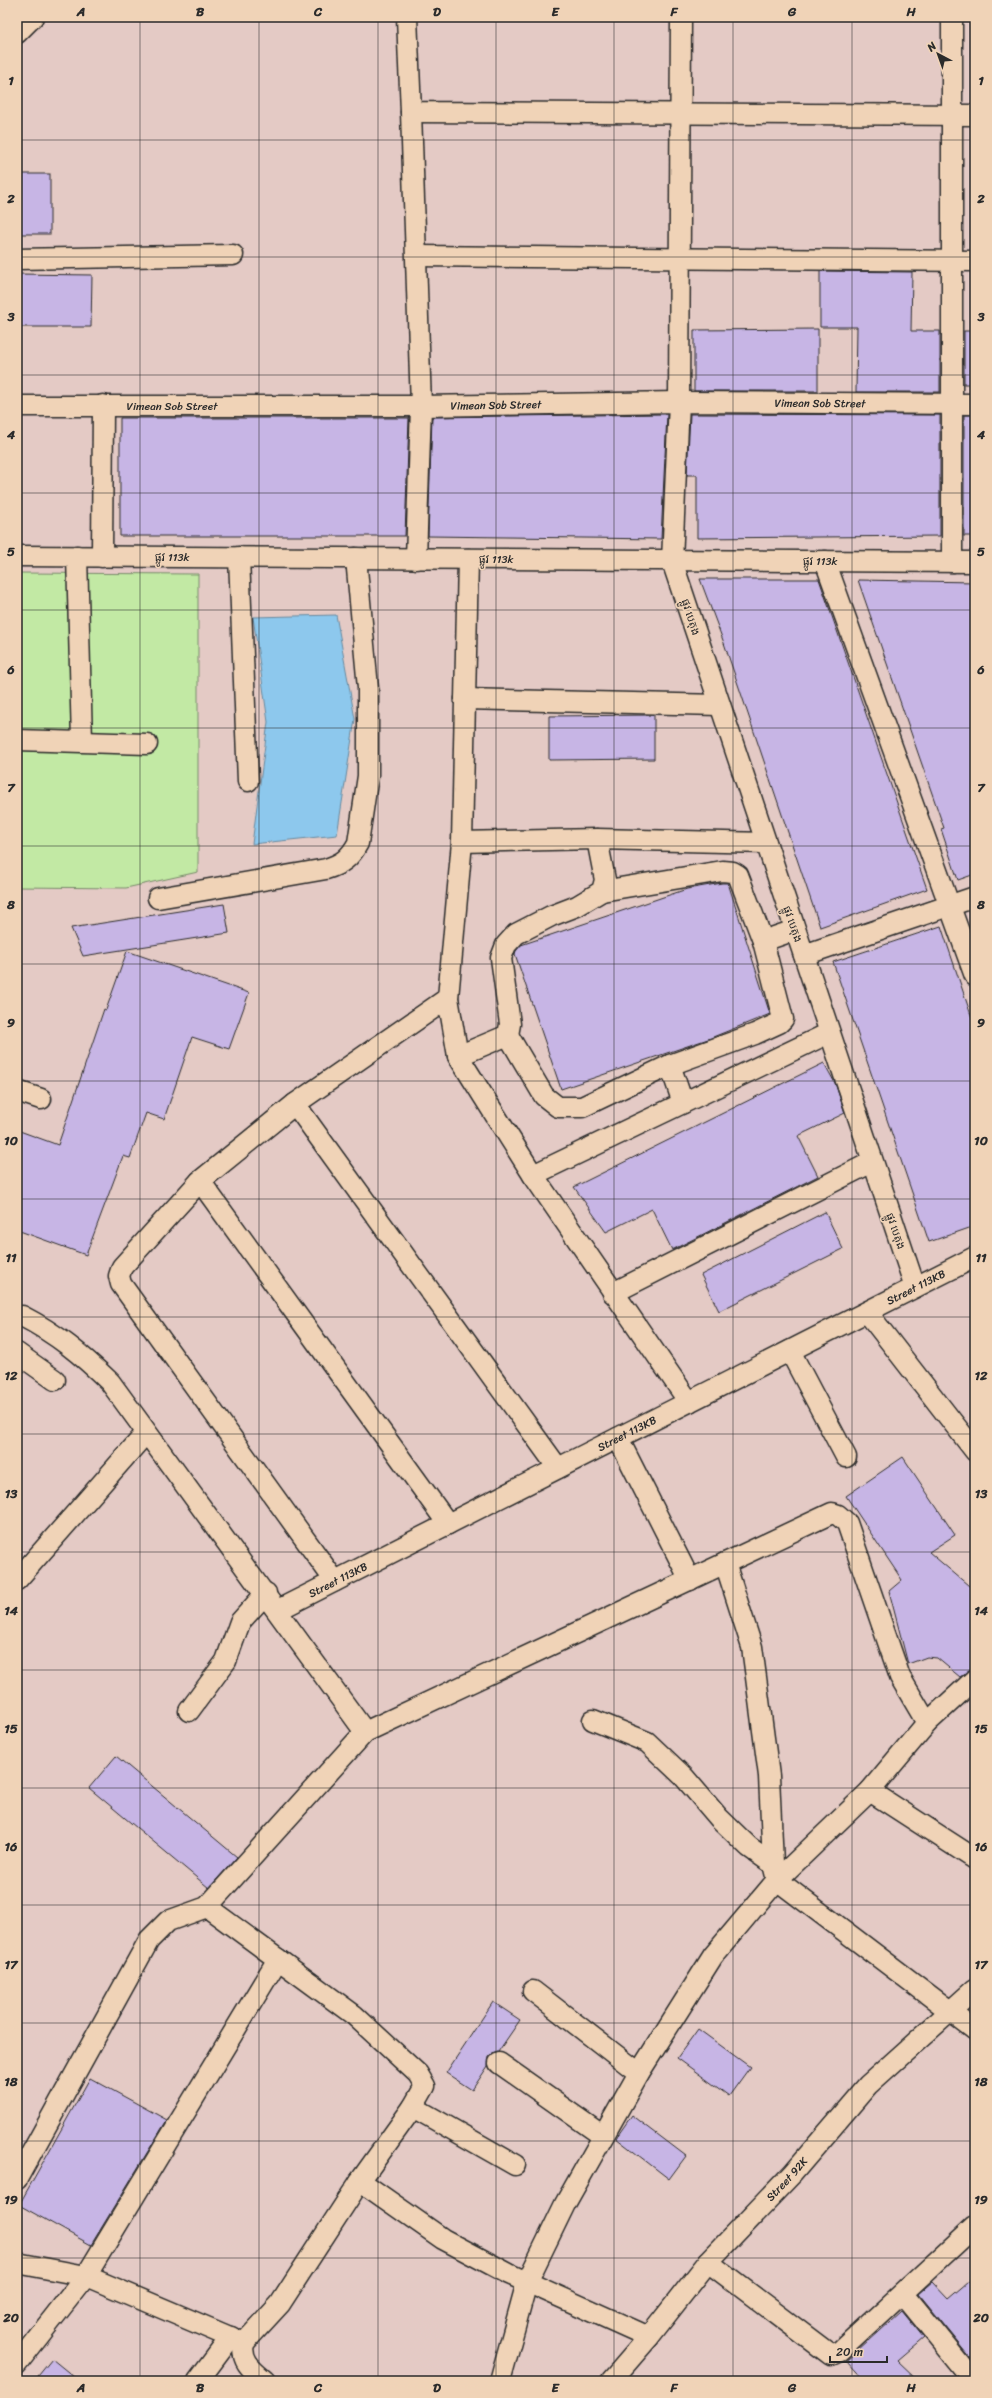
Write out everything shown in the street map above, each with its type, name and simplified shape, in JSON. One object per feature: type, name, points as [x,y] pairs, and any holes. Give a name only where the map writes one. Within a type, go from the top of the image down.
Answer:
[{"type":"street","points":[[17,33],[33,17]]},
{"type":"street","points":[[407,17],[417,256],[420,406],[416,559]]},
{"type":"street","points":[[672,560],[679,402],[678,258],[681,17]]},
{"type":"street","points":[[952,17],[952,562]]},
{"type":"street","points":[[411,112],[680,115],[975,115]]},
{"type":"street","points":[[17,259],[233,255]]},
{"type":"street","points":[[417,256],[975,261]]},
{"type":"street","name":"Vimean Sob Street","points":[[17,406],[103,404],[420,406],[679,402],[975,404]]},
{"type":"street","points":[[102,557],[103,404]]},
{"type":"street","name":"ផ្លូវ 113k","points":[[17,556],[975,562]]},
{"type":"street","points":[[77,556],[82,741]]},
{"type":"street","points":[[239,557],[248,780]]},
{"type":"street","points":[[158,898],[326,869],[341,864],[353,852],[358,843],[368,776],[368,688],[356,558]]},
{"type":"street","points":[[468,559],[462,842],[448,998],[458,1056],[534,1175],[613,1293],[689,1402]]},
{"type":"street","name":"ផ្លូវ បេតុង","points":[[672,560],[915,1287]]},
{"type":"street","points":[[825,562],[951,905],[975,976]]},
{"type":"street","points":[[465,698],[720,705]]},
{"type":"street","points":[[17,740],[147,744]]},
{"type":"street","points":[[462,842],[596,839],[766,843]]},
{"type":"street","points":[[596,839],[605,880],[602,891]]},
{"type":"street","points":[[722,871],[733,872],[741,880],[763,941],[783,1019],[779,1023],[755,1034],[670,1064],[582,1107],[558,1107],[544,1096],[508,1035],[510,1024],[501,958],[506,945],[516,934],[551,916],[577,906],[602,891],[722,871]]},
{"type":"street","points":[[804,955],[975,896]]},
{"type":"street","points":[[763,941],[795,930]]},
{"type":"street","points":[[335,1581],[121,1284],[119,1276],[122,1267],[200,1180],[295,1104],[448,998]]},
{"type":"street","points":[[534,1175],[829,1033]]},
{"type":"street","points":[[458,1056],[508,1035]]},
{"type":"street","points":[[670,1064],[683,1103]]},
{"type":"street","points":[[17,1092],[41,1099]]},
{"type":"street","points":[[295,1104],[558,1468]]},
{"type":"street","points":[[613,1293],[872,1162]]},
{"type":"street","points":[[200,1180],[448,1524]]},
{"type":"street","name":"Street 113KB","points":[[278,1610],[975,1257]]},
{"type":"street","points":[[867,1312],[975,1451]]},
{"type":"street","points":[[17,1317],[22,1316],[36,1323],[77,1350],[110,1382],[266,1593],[365,1732]]},
{"type":"street","points":[[790,1351],[846,1457]]},
{"type":"street","points":[[17,1353],[55,1380]]},
{"type":"street","points":[[17,1580],[146,1432]]},
{"type":"street","points":[[618,1438],[690,1580]]},
{"type":"street","points":[[17,2179],[149,1940],[168,1921],[207,1907],[365,1732],[832,1513],[838,1514],[847,1523],[900,1677],[927,1722]]},
{"type":"street","points":[[725,1563],[752,1646],[769,1776],[775,1872]]},
{"type":"street","points":[[189,1712],[226,1661],[240,1622],[266,1593]]},
{"type":"street","points":[[500,2381],[527,2282],[565,2204],[639,2073],[713,1956],[775,1872],[870,1791],[927,1722],[975,1679]]},
{"type":"street","points":[[593,1720],[647,1742],[684,1777],[719,1818],[775,1872],[950,2012],[975,2030]]},
{"type":"street","points":[[870,1791],[975,1859]]},
{"type":"street","points":[[198,2381],[237,2340],[280,2304],[360,2181],[413,2107],[425,2086],[418,2074],[354,2014],[207,1907]]},
{"type":"street","points":[[17,2364],[86,2276],[278,1959]]},
{"type":"street","name":"Street 92K","points":[[611,2381],[649,2337],[708,2262],[792,2174],[868,2085],[975,1989]]},
{"type":"street","points":[[533,1991],[639,2073]]},
{"type":"street","points":[[499,2063],[603,2136]]},
{"type":"street","points":[[413,2107],[515,2164]]},
{"type":"street","points":[[360,2181],[442,2239],[527,2282],[649,2337]]},
{"type":"street","points":[[708,2262],[831,2355],[840,2351],[975,2226]]},
{"type":"street","points":[[17,2263],[86,2276],[237,2340],[245,2360],[266,2381]]},
{"type":"street","points":[[902,2294],[974,2381]]},
{"type":"green space","points":[[17,573],[198,574],[198,872],[126,888],[17,887]]},
{"type":"water","points":[[336,615],[355,719],[337,835],[252,844],[268,722],[253,617]]},
{"type":"building","points":[[17,174],[50,174],[50,234],[17,234]]},
{"type":"building","points":[[820,271],[912,272],[911,331],[940,331],[940,392],[856,392],[857,327],[820,327]]},
{"type":"building","points":[[17,274],[92,275],[91,327],[17,327]]},
{"type":"building","points":[[818,329],[818,391],[694,391],[694,330]]},
{"type":"building","points":[[964,331],[975,331],[975,384],[964,384]]},
{"type":"building","points":[[667,414],[661,539],[428,536],[432,417]]},
{"type":"building","points":[[690,414],[940,415],[940,536],[697,538],[697,475],[687,475]]},
{"type":"building","points":[[964,415],[975,415],[975,536],[964,536]]},
{"type":"building","points":[[120,418],[409,418],[405,536],[120,536]]},
{"type":"building","points":[[700,579],[819,579],[927,889],[820,927],[724,643]]},
{"type":"building","points":[[858,580],[975,582],[975,874],[958,880],[941,829],[944,828]]},
{"type":"building","points":[[654,715],[654,759],[549,760],[549,716]]},
{"type":"building","points":[[728,883],[770,1014],[708,1039],[561,1089],[515,954],[516,951],[521,945],[687,889]]},
{"type":"building","points":[[224,904],[229,933],[83,956],[71,928]]},
{"type":"building","points":[[941,926],[975,1027],[975,1226],[929,1242],[833,962]]},
{"type":"building","points":[[127,951],[249,993],[229,1049],[192,1037],[164,1119],[146,1113],[130,1158],[123,1156],[86,1255],[17,1230],[17,1130],[58,1145],[104,1009],[106,1010]]},
{"type":"building","points":[[824,1063],[835,1083],[845,1113],[798,1136],[818,1176],[672,1250],[652,1209],[606,1232],[574,1187]]},
{"type":"building","points":[[825,1212],[843,1249],[719,1311],[701,1275]]},
{"type":"building","points":[[903,1457],[955,1535],[929,1552],[975,1591],[975,1667],[960,1677],[937,1658],[927,1657],[908,1664],[889,1591],[902,1580],[846,1496]]},
{"type":"building","points":[[116,1756],[237,1857],[209,1888],[89,1788]]},
{"type":"building","points":[[493,2002],[520,2020],[498,2052],[489,2057],[488,2066],[472,2090],[446,2073]]},
{"type":"building","points":[[698,2029],[750,2067],[729,2096],[677,2058]]},
{"type":"building","points":[[90,2078],[167,2120],[91,2245],[19,2205]]},
{"type":"building","points":[[632,2115],[686,2156],[669,2179],[616,2138]]},
{"type":"building","points":[[975,2276],[975,2364],[918,2294],[933,2281],[949,2298]]},
{"type":"building","points":[[902,2311],[924,2338],[897,2361],[918,2381],[865,2381],[847,2361]]},
{"type":"building","points":[[52,2359],[79,2381],[34,2381]]}]
